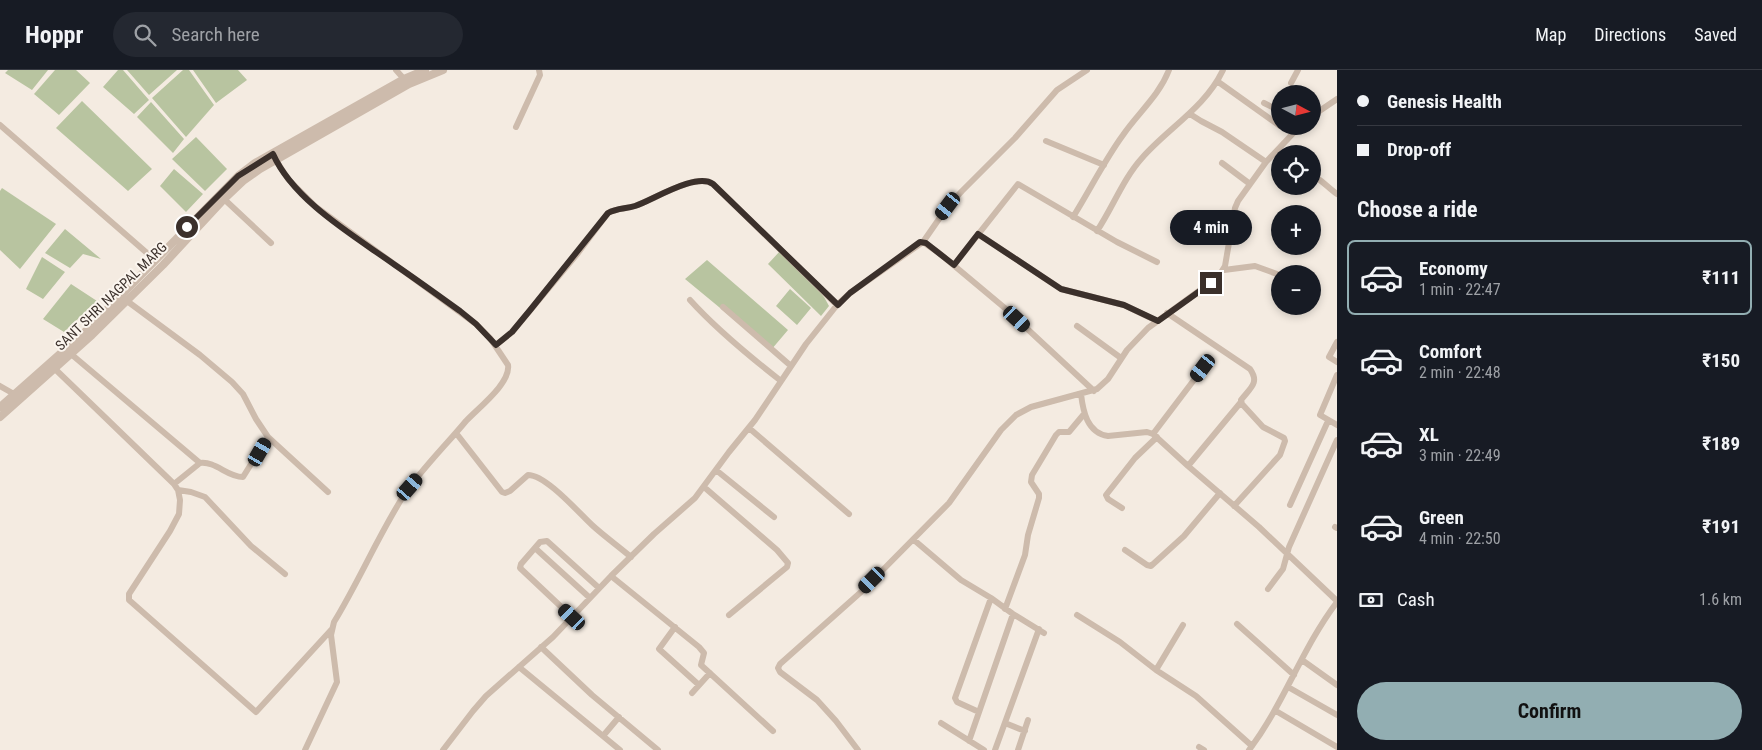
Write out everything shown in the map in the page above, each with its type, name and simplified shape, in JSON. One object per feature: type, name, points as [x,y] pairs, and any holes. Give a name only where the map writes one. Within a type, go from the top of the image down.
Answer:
[{"type":"street","points":[[396,70],[404,79]]},
{"type":"street","name":"SANT SHRI NAGPAL MARG","points":[[0,416],[71,354],[127,301],[243,181],[274,157],[404,79],[425,70]]},
{"type":"street","name":"SANT SHRI NAGPAL MARG","points":[[0,407],[87,330],[238,176],[409,84],[443,70]]},
{"type":"street","points":[[516,127],[540,75],[539,70]]},
{"type":"street","points":[[443,750],[480,702],[553,637],[611,576],[689,504],[748,428],[806,344],[838,305],[850,293],[923,242],[948,206],[1015,138],[1057,90],[1087,70]]},
{"type":"street","points":[[1073,217],[1122,135],[1161,88],[1169,70]]},
{"type":"street","points":[[1097,231],[1139,160],[1163,136],[1190,114],[1217,81],[1223,70]]},
{"type":"street","points":[[1291,83],[1298,70]]},
{"type":"street","points":[[1217,81],[1271,120]]},
{"type":"street","points":[[1321,110],[1337,99]]},
{"type":"street","points":[[1264,103],[1271,106]]},
{"type":"street","points":[[1190,114],[1200,122],[1222,132],[1266,162]]},
{"type":"street","points":[[0,126],[157,258],[166,261]]},
{"type":"street","points":[[1281,145],[1291,135]]},
{"type":"street","points":[[1046,141],[1104,165]]},
{"type":"street","points":[[858,750],[817,700],[780,672],[778,668],[780,664],[861,592],[954,498],[1001,430],[1016,415],[1042,403],[1094,391],[1102,386],[1121,358],[1148,328],[1211,283],[1224,270],[1235,208],[1241,195],[1271,156]]},
{"type":"street","points":[[176,487],[180,506],[179,514],[170,531],[128,594],[129,600],[256,712],[332,629],[356,580],[404,496],[508,374],[508,365],[496,345],[476,324],[316,207],[288,179],[274,157]]},
{"type":"street","points":[[1222,164],[1250,184]]},
{"type":"street","points":[[496,345],[512,332],[578,253],[608,213],[613,210],[634,207],[683,185],[702,180],[708,180],[713,184],[838,305]]},
{"type":"street","points":[[1321,180],[1327,188],[1337,194]]},
{"type":"street","points":[[954,265],[1018,184],[1097,231],[1157,262]]},
{"type":"street","points":[[224,199],[271,243]]},
{"type":"street","points":[[978,234],[1061,289],[1124,305],[1158,321]]},
{"type":"street","points":[[923,242],[939,252],[1006,309],[1094,391]]},
{"type":"street","points":[[1224,270],[1255,266],[1271,272]]},
{"type":"street","points":[[690,300],[722,332],[780,381]]},
{"type":"street","points":[[127,301],[200,355],[232,382],[243,394],[268,437],[328,492]]},
{"type":"street","points":[[724,307],[791,366]]},
{"type":"street","points":[[1168,313],[1250,368],[1255,376],[1255,382],[1241,402],[1188,466]]},
{"type":"street","points":[[1077,326],[1121,358]]},
{"type":"street","points":[[1337,342],[1329,357],[1337,362]]},
{"type":"street","points":[[71,354],[200,463]]},
{"type":"street","points":[[54,368],[176,487],[205,497],[251,546],[285,574]]},
{"type":"street","points":[[1122,508],[1108,499],[1107,493],[1155,436],[1203,368]]},
{"type":"street","points":[[1337,375],[1320,414],[1328,421],[1337,425]]},
{"type":"street","points":[[0,386],[14,394]]},
{"type":"street","points":[[1077,616],[1120,642],[1156,670],[1196,696],[1250,748],[1276,710],[1317,632],[1337,602],[1287,553],[1155,436],[1146,432],[1104,436],[1090,426],[1084,414],[1081,394]]},
{"type":"street","points":[[1234,506],[1280,455],[1285,443],[1284,438],[1261,425],[1241,402]]},
{"type":"street","points":[[1005,609],[1025,555],[1028,535],[1039,496],[1031,482],[1032,475],[1056,435],[1059,432],[1068,432],[1084,414]]},
{"type":"street","points":[[1290,505],[1328,421]]},
{"type":"street","points":[[748,428],[849,514]]},
{"type":"street","points":[[456,433],[502,492],[510,491],[528,475],[535,476],[566,499],[592,525],[631,557]]},
{"type":"street","points":[[176,487],[200,463],[207,462],[235,476],[243,477],[268,437]]},
{"type":"street","points":[[1268,589],[1283,570],[1287,553],[1337,440]]},
{"type":"street","points":[[716,470],[774,516]]},
{"type":"street","points":[[704,487],[777,550],[788,563],[787,567],[729,615]]},
{"type":"street","points":[[1125,550],[1151,566],[1184,536],[1220,493]]},
{"type":"street","points":[[914,540],[956,576],[1041,631],[995,750]]},
{"type":"street","points":[[572,617],[520,568],[521,564],[540,542],[547,542],[599,588]]},
{"type":"street","points":[[535,548],[590,598]]},
{"type":"street","points":[[611,576],[703,651],[704,656],[701,665],[773,731]]},
{"type":"street","points":[[979,712],[957,702],[955,698],[991,598]]},
{"type":"street","points":[[969,741],[1013,614]]},
{"type":"street","points":[[1237,624],[1294,674]]},
{"type":"street","points":[[1156,670],[1183,625]]},
{"type":"street","points":[[675,627],[659,649],[699,685]]},
{"type":"street","points":[[305,750],[337,682],[332,629]]},
{"type":"street","points":[[540,647],[658,750]]},
{"type":"street","points":[[1302,660],[1337,684]]},
{"type":"street","points":[[519,667],[620,750]]},
{"type":"street","points":[[692,693],[710,673]]},
{"type":"street","points":[[1288,687],[1337,715]]},
{"type":"street","points":[[1276,710],[1337,747]]},
{"type":"street","points":[[603,736],[619,717]]},
{"type":"street","points":[[1018,750],[1028,720]]},
{"type":"street","points":[[941,723],[984,750]]},
{"type":"street","points":[[1005,723],[1024,731]]},
{"type":"green space","points":[[8,70],[48,70],[32,90],[5,73]]},
{"type":"green space","points":[[55,70],[76,70],[90,83],[59,115],[34,94]]},
{"type":"green space","points":[[118,70],[123,70],[149,100],[134,114],[103,87]]},
{"type":"green space","points":[[127,70],[177,70],[149,95]]},
{"type":"green space","points":[[183,70],[189,70],[214,105],[186,137],[152,98]]},
{"type":"green space","points":[[193,70],[238,70],[247,80],[216,103]]},
{"type":"green space","points":[[82,101],[152,169],[128,191],[56,128]]},
{"type":"green space","points":[[151,102],[184,139],[173,153],[137,117]]},
{"type":"green space","points":[[196,137],[227,169],[205,191],[172,159]]},
{"type":"green space","points":[[174,169],[203,194],[186,212],[160,186]]},
{"type":"green space","points":[[2,188],[56,224],[20,269],[0,250],[0,191]]},
{"type":"green space","points":[[65,229],[101,259],[83,254],[70,268],[45,253]]},
{"type":"green space","points":[[780,251],[814,283],[825,298],[829,306],[821,316],[768,264]]},
{"type":"green space","points":[[42,257],[65,272],[43,299],[26,289]]},
{"type":"green space","points":[[707,260],[788,330],[771,350],[685,279]]},
{"type":"green space","points":[[71,284],[97,301],[64,332],[43,319]]},
{"type":"green space","points":[[790,289],[811,308],[797,325],[776,306]]},
{"type":"route","points":[[187,227],[238,176],[255,163],[273,154],[282,172],[316,207],[356,238],[460,311],[476,324],[496,345],[512,332],[578,253],[608,213],[613,210],[634,207],[683,185],[702,180],[708,180],[713,184],[838,305],[850,293],[920,242],[926,243],[954,265],[978,234],[1061,289],[1124,305],[1158,321],[1211,283]]}]
